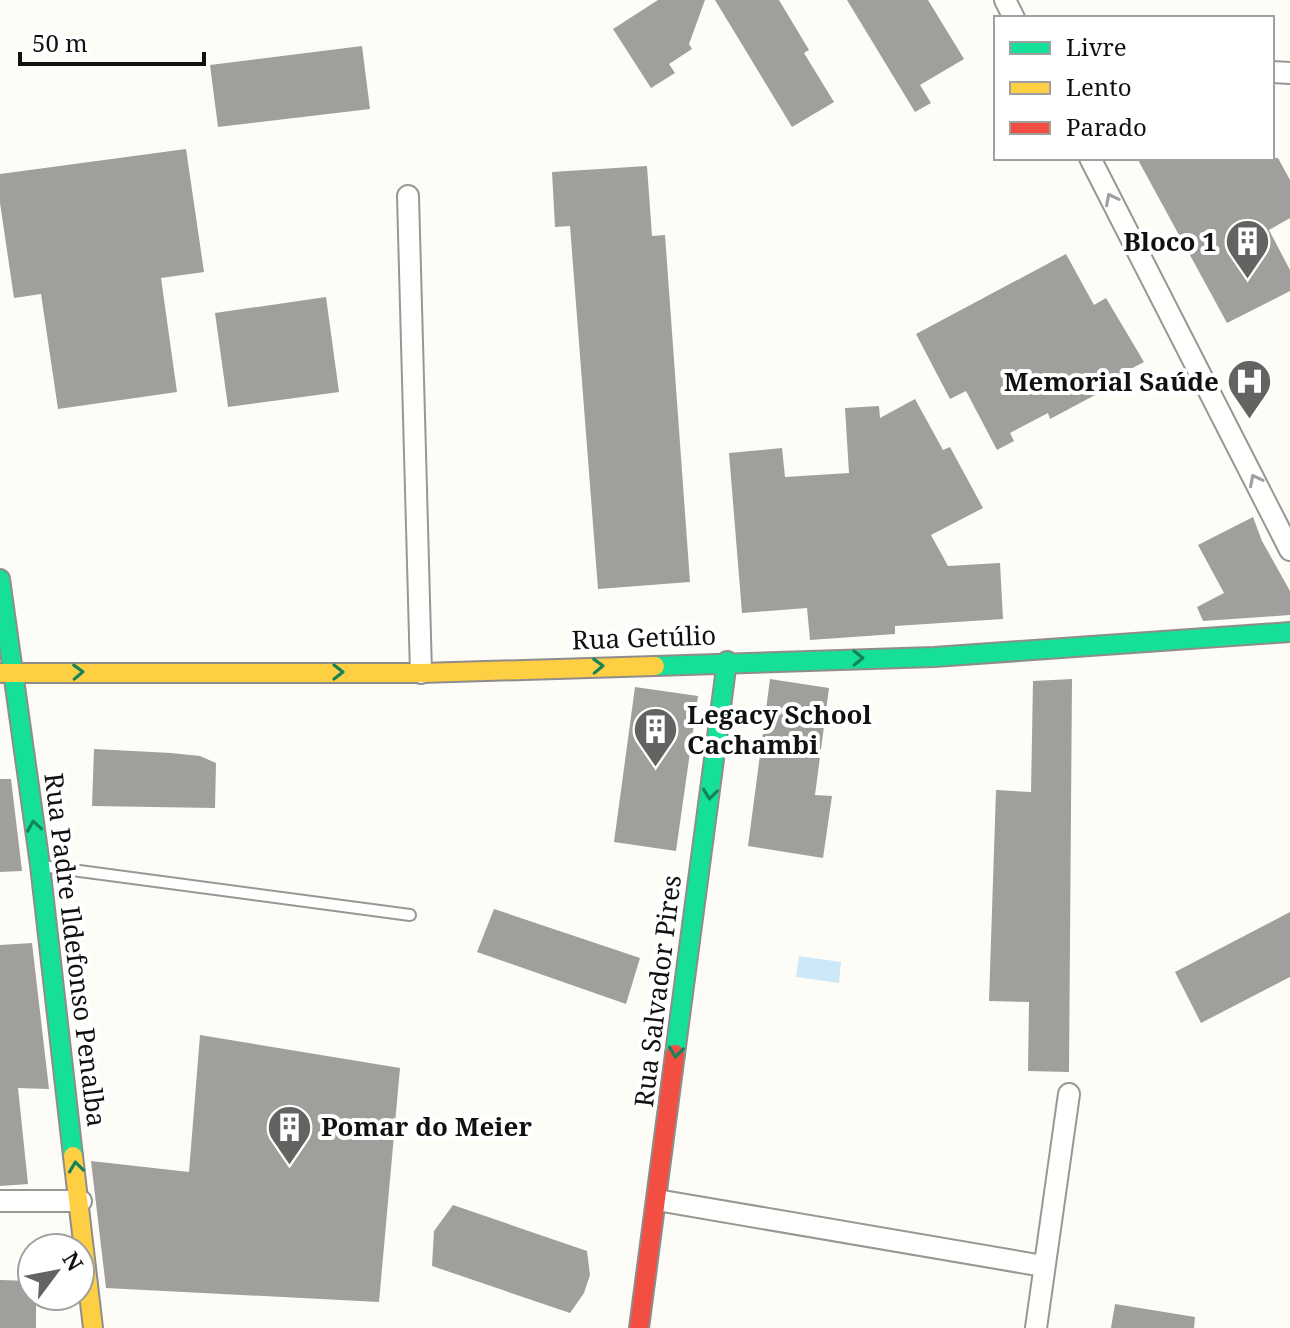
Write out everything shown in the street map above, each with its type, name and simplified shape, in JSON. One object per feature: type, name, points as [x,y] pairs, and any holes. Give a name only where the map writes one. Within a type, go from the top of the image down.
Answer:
[{"type":"street","points":[[1091,160],[1290,550]]},
{"type":"street","points":[[408,196],[421,673]]},
{"type":"street","name":"Rua Padre Ildefonso Penalba","points":[[0,579],[6,674],[40,865],[81,1201],[93,1328]]},
{"type":"street","name":"Rua Getúlio","points":[[6,674],[421,673],[727,661],[934,657],[1290,632]]},
{"type":"street","name":"Rua Salvador Pires","points":[[639,1328],[727,661]]},
{"type":"street","points":[[1036,1328],[1069,1094]]},
{"type":"street","points":[[657,1200],[1043,1266]]},
{"type":"street","points":[[0,1201],[81,1201]]},
{"type":"lane","points":[[40,865],[410,915]]},
{"type":"water","points":[[799,956],[841,962],[839,983],[796,977]]},
{"type":"building","points":[[658,0],[705,0],[689,44],[692,49],[669,64],[675,73],[651,88],[613,29]]},
{"type":"building","points":[[715,0],[779,0],[809,50],[804,53],[834,102],[792,127]]},
{"type":"building","points":[[847,0],[928,0],[964,59],[920,85],[931,103],[915,112]]},
{"type":"building","points":[[362,46],[370,109],[218,127],[210,65]]},
{"type":"building","points":[[186,149],[204,272],[161,278],[177,392],[58,409],[41,294],[14,298],[0,203],[0,174]]},
{"type":"building","points":[[1278,158],[1290,180],[1290,218],[1269,230],[1290,270],[1290,291],[1227,323],[1138,160]]},
{"type":"building","points":[[647,166],[652,236],[665,235],[690,582],[598,589],[570,226],[555,227],[552,172]]},
{"type":"building","points":[[1066,254],[1094,305],[1106,298],[1144,362],[1094,388],[1097,394],[1050,419],[1048,413],[1010,433],[1014,441],[997,450],[966,391],[950,399],[916,334]]},
{"type":"building","points":[[326,297],[339,392],[228,407],[215,313]]},
{"type":"building","points":[[915,399],[943,450],[950,447],[983,508],[931,535],[948,566],[1000,563],[1003,619],[895,626],[895,634],[810,640],[807,608],[742,613],[729,453],[782,448],[785,477],[849,473],[845,408],[879,406],[880,418]]},
{"type":"building","points":[[1253,517],[1262,541],[1290,591],[1290,615],[1203,621],[1197,607],[1224,593],[1198,545]]},
{"type":"building","points":[[770,679],[829,688],[815,795],[832,796],[823,858],[748,846]]},
{"type":"building","points":[[1072,679],[1069,1072],[1028,1071],[1029,1002],[989,1001],[996,790],[1031,792],[1033,681]]},
{"type":"building","name":"Legacy School Cachambi","points":[[635,687],[698,696],[676,851],[614,842]]},
{"type":"building","points":[[94,749],[200,756],[216,763],[215,808],[92,806]]},
{"type":"building","points":[[0,779],[11,779],[22,871],[0,872]]},
{"type":"building","points":[[494,909],[640,958],[626,1004],[477,952]]},
{"type":"building","points":[[1290,912],[1290,977],[1201,1023],[1175,972]]},
{"type":"building","points":[[32,943],[49,1089],[18,1088],[28,1184],[0,1186],[0,945]]},
{"type":"building","name":"Pomar do Meier","points":[[200,1035],[400,1068],[379,1302],[106,1288],[91,1161],[189,1172]]},
{"type":"building","points":[[453,1205],[587,1251],[590,1275],[584,1293],[570,1313],[432,1266],[434,1231]]},
{"type":"building","points":[[0,1280],[16,1280],[16,1312],[36,1312],[36,1328],[0,1328]]},
{"type":"building","points":[[1115,1304],[1195,1317],[1194,1328],[1111,1328]]},
{"type":"traffic: fast","points":[[0,579],[40,865],[73,1156]]},
{"type":"traffic: fast","points":[[655,666],[934,657],[1290,632]]},
{"type":"traffic: fast","points":[[675,1054],[727,661]]},
{"type":"traffic: slow","points":[[0,673],[421,673],[655,666]]},
{"type":"traffic: slow","points":[[73,1156],[93,1328]]},
{"type":"traffic: jam","points":[[639,1328],[675,1054]]},
{"type":"place","name":"Bloco 1","points":[[1248,281]]},
{"type":"place","name":"Memorial Saúde","points":[[1250,421]]},
{"type":"place","name":"Legacy School Cachambi","points":[[656,769]]},
{"type":"place","name":"Pomar do Meier","points":[[290,1166]]}]
